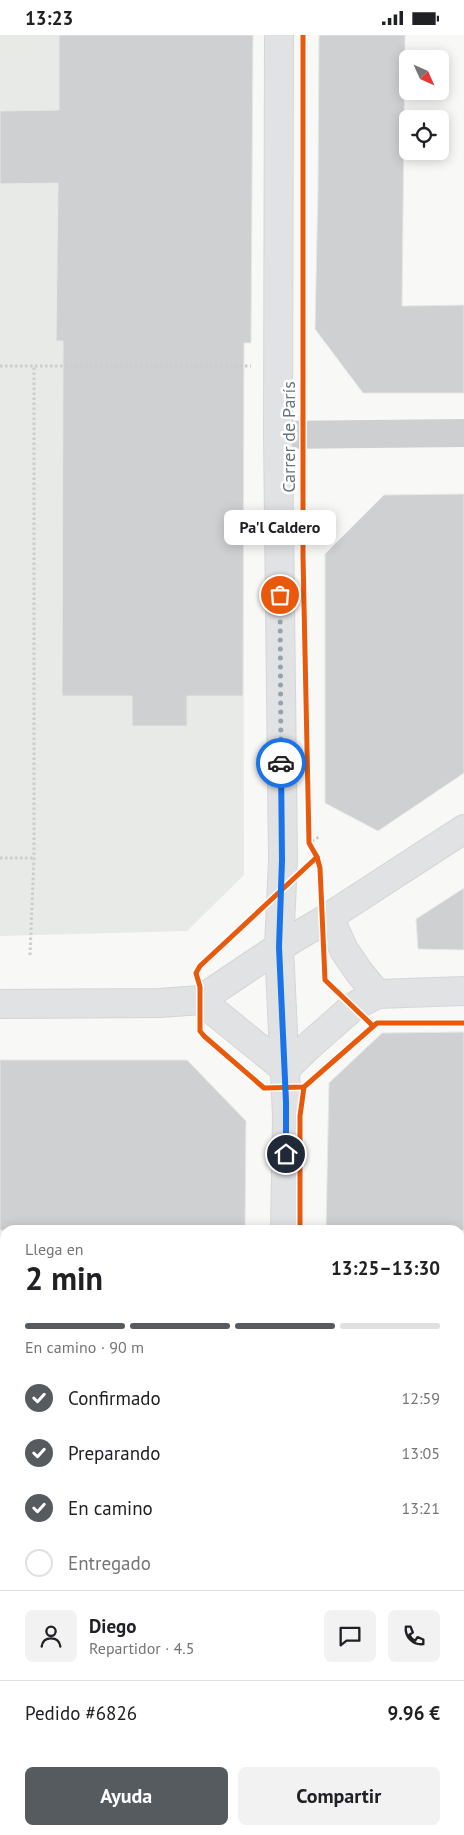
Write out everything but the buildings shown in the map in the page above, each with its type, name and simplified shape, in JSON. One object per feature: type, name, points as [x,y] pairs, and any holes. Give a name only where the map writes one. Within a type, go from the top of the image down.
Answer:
[{"type":"main road","name":"Carrer de París","points":[[278,35],[278,435],[282,860],[279,947],[285,1069],[285,1225]]},
{"type":"main road","points":[[0,1004],[160,1003],[200,1000],[279,947],[329,917],[464,829]]},
{"type":"main road","points":[[329,917],[344,950],[377,994]]},
{"type":"main road","points":[[200,1000],[285,1069],[311,1043],[353,1007],[377,994],[464,991]]},
{"type":"street","points":[[278,435],[464,433]]},
{"type":"path","points":[[0,366],[256,366]]},
{"type":"path","points":[[30,955],[34,858],[34,366]]},
{"type":"path","points":[[309,833],[309,843],[313,850]]},
{"type":"path","points":[[311,842],[319,837]]},
{"type":"path","points":[[0,858],[34,858]]},
{"type":"shaded area","points":[[0,35],[253,35],[251,343],[243,343],[244,875],[187,931],[0,936]]},
{"type":"shaded area","points":[[0,35],[24,35],[24,56],[0,56]]},
{"type":"cycle path","points":[[303,35],[303,556],[309,843],[317,857],[320,868],[325,980],[373,1026]]},
{"type":"cycle path","points":[[317,857],[200,966],[196,973],[200,987],[200,1031],[204,1036],[264,1088],[304,1087],[377,1023],[464,1023]]},
{"type":"cycle path","points":[[300,1225],[300,1116],[304,1087]]},
{"type":"way so far","points":[[280,595],[281,763]]},
{"type":"place","name":"Pa'l Caldero","points":[[280,595]]},
{"type":"route","points":[[281,763],[282,860],[279,947],[286,1102],[286,1154]]}]
